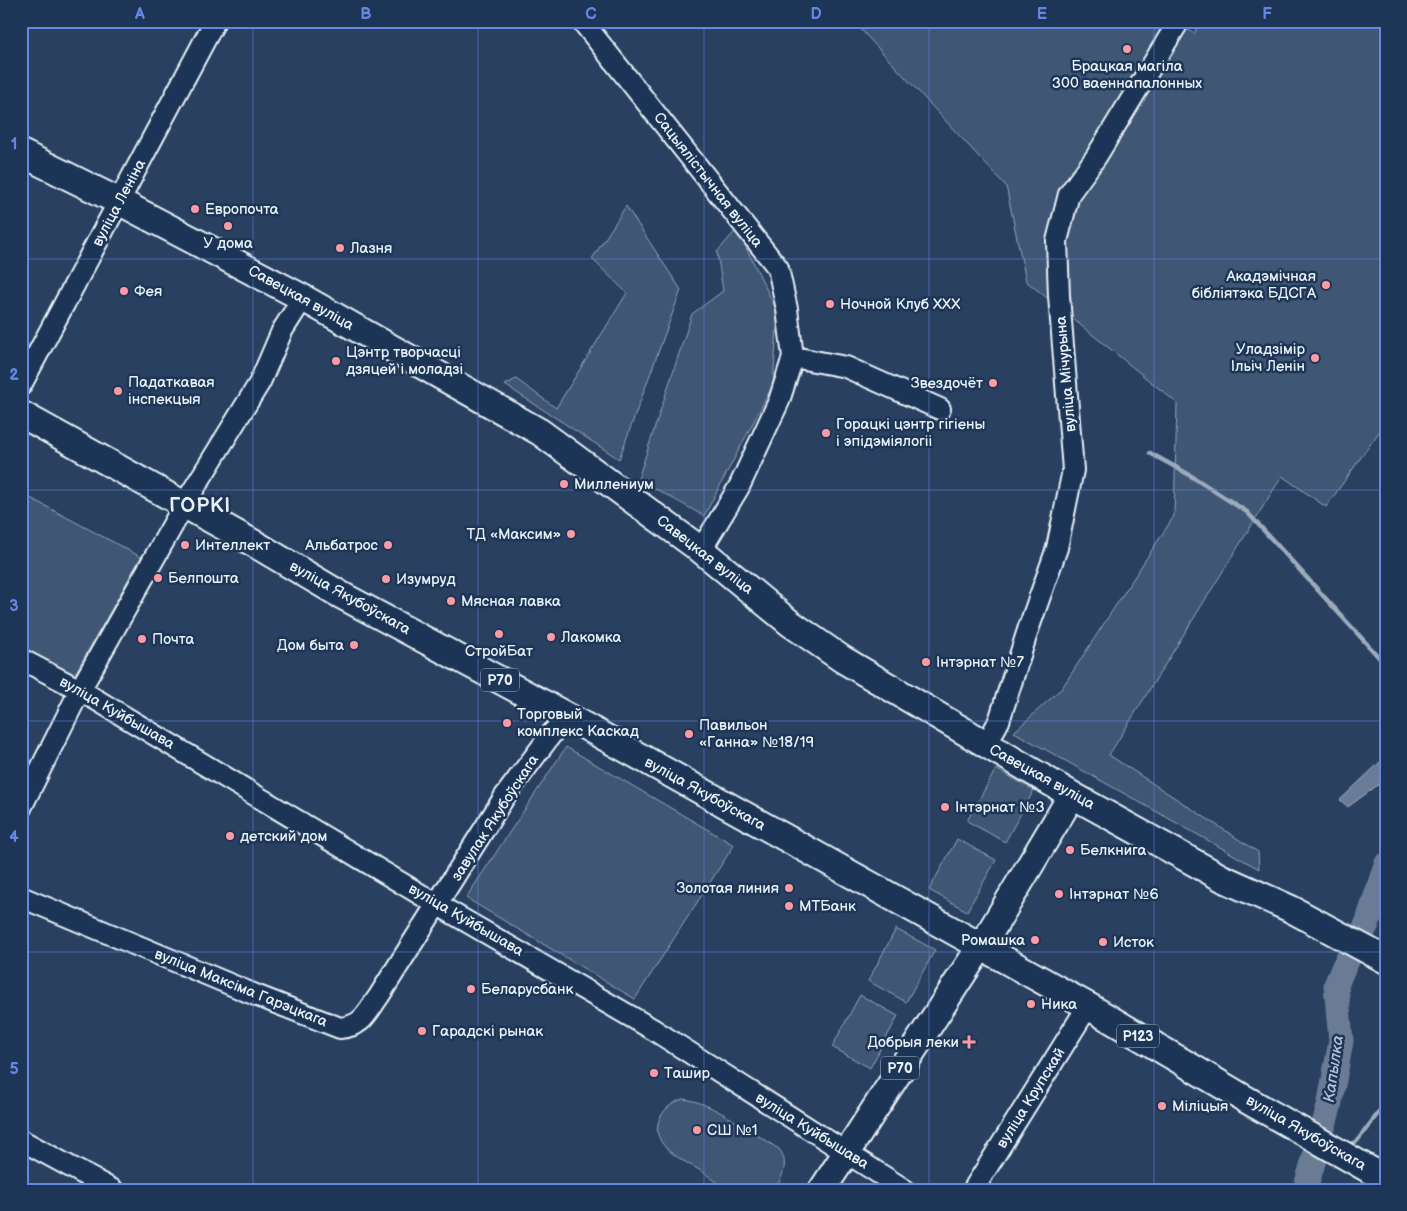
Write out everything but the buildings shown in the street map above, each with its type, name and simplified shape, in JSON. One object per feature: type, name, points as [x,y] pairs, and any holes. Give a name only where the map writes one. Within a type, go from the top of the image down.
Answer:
[{"type":"main road","name":"Савецкая вуліца","points":[[21,154],[120,202],[304,298],[540,432],[701,550],[790,623],[842,659],[986,745],[1222,878],[1291,908],[1386,960]]},
{"type":"main road","name":"вуліца Якубоўскага","points":[[21,414],[255,544],[341,595],[562,714],[1088,1006],[1380,1176]]},
{"type":"main road","points":[[980,946],[1072,794]]},
{"type":"main road","name":"Р70","points":[[822,1190],[980,946]]},
{"type":"street","name":"вуліца Леніна","points":[[21,385],[215,21]]},
{"type":"street","name":"Сацыялістычная вуліца","points":[[582,21],[778,268],[787,309],[793,357],[779,402],[739,487],[701,550]]},
{"type":"street","name":"вуліца Мічурына","points":[[986,745],[999,720],[1057,548],[1073,470],[1059,296],[1057,242],[1069,194],[1096,157],[1179,21]]},
{"type":"street","points":[[21,808],[80,690],[184,505],[260,382],[282,331],[304,298]]},
{"type":"street","points":[[793,357],[846,368],[940,409]]},
{"type":"street","name":"вуліца Куйбышава","points":[[21,659],[80,690],[438,905],[654,1030],[905,1190]]},
{"type":"street","name":"завулак Якубоўскага","points":[[438,905],[506,796],[553,732]]},
{"type":"street","name":"вуліца Максіма Гарэцкага","points":[[21,897],[258,996],[340,1028],[352,1027],[360,1022],[438,905]]},
{"type":"street","name":"вуліца Крупскай","points":[[973,1190],[1088,1006]]},
{"type":"street","points":[[21,1140],[113,1190]]},
{"type":"shaded area","points":[[853,21],[1177,21],[1194,34],[1200,21],[1386,21],[1386,422],[1326,507],[1282,476],[1109,755],[1258,852],[1259,869],[1014,732],[1062,688],[1174,516],[1177,403],[1026,281],[1006,186]]},
{"type":"shaded area","points":[[626,206],[681,290],[619,459],[505,385],[516,379],[556,408],[627,293],[592,259]]},
{"type":"shaded area","points":[[737,229],[778,313],[773,385],[704,516],[638,479],[692,314],[723,291],[717,252]]},
{"type":"shaded area","points":[[21,493],[141,557],[76,672],[71,674],[23,648],[25,645],[21,643]]},
{"type":"shaded area","points":[[566,747],[734,845],[635,999],[466,898]]},
{"type":"shaded area","points":[[1380,762],[1386,769],[1386,779],[1348,807],[1340,800]]},
{"type":"shaded area","points":[[996,769],[1034,790],[1005,842],[967,821]]},
{"type":"shaded area","points":[[957,839],[996,860],[967,911],[929,890]]},
{"type":"shaded area","points":[[896,929],[935,950],[906,1002],[868,981]]},
{"type":"shaded area","points":[[860,995],[898,1016],[870,1068],[832,1047]]},
{"type":"shaded area","points":[[683,1099],[694,1101],[719,1112],[779,1149],[784,1159],[784,1170],[775,1190],[742,1191],[729,1189],[670,1151],[663,1144],[657,1128],[662,1114],[667,1108]]},
{"type":"waterway","points":[[1150,453],[1188,474],[1247,512],[1386,665]]},
{"type":"waterway","name":"Капылка","points":[[1305,1190],[1329,1107],[1341,1041],[1336,985],[1367,924],[1386,865]]},
{"type":"waterway","points":[[1347,1146],[1357,1141],[1386,1103]]},
{"type":"waterway","points":[[1312,1165],[1327,1157]]},
{"type":"place","name":"Брацкая магіла 300 ваеннапалонных","points":[[1127,49]]},
{"type":"place","name":"Европочта","points":[[195,209]]},
{"type":"place","name":"У дома","points":[[228,226]]},
{"type":"place","name":"Лазня","points":[[340,248]]},
{"type":"place","name":"Акадэмічная бібліятэка БДСГА","points":[[1326,285]]},
{"type":"place","name":"Фея","points":[[124,291]]},
{"type":"place","name":"Ночной Клуб ХХХ","points":[[830,304]]},
{"type":"place","name":"Уладзімір Ільіч Ленін","points":[[1315,358]]},
{"type":"place","name":"Цэнтр творчасці дзяцей і моладзі","points":[[336,361]]},
{"type":"place","name":"Звездочёт","points":[[993,383]]},
{"type":"place","name":"Падаткавая інспекцыя","points":[[118,391]]},
{"type":"place","name":"Горацкі цэнтр гігіены і эпідэміялогіі","points":[[826,433]]},
{"type":"place","name":"Миллениум","points":[[564,484]]},
{"type":"place","name":"ТД «Максим»","points":[[571,534]]},
{"type":"place","name":"Интеллект","points":[[185,545]]},
{"type":"place","name":"Альбатрос","points":[[388,545]]},
{"type":"place","name":"Белпошта","points":[[158,578]]},
{"type":"place","name":"Изумруд","points":[[386,579]]},
{"type":"place","name":"Мясная лавка","points":[[451,601]]},
{"type":"place","name":"СтройБат","points":[[499,634]]},
{"type":"place","name":"Лакомка","points":[[551,637]]},
{"type":"place","name":"Почта","points":[[142,639]]},
{"type":"place","name":"Дом быта","points":[[354,645]]},
{"type":"place","name":"Інтэрнат №7","points":[[926,662]]},
{"type":"place","name":"Торговый комплекс Каскад","points":[[507,723]]},
{"type":"place","name":"Павильон «Ганна» №18/19","points":[[689,734]]},
{"type":"place","name":"Інтэрнат №3","points":[[945,807]]},
{"type":"place","name":"детский дом","points":[[230,836]]},
{"type":"place","name":"Белкнига","points":[[1070,850]]},
{"type":"place","name":"Золотая линия","points":[[789,888]]},
{"type":"place","name":"Інтэрнат №6","points":[[1059,894]]},
{"type":"place","name":"МТБанк","points":[[789,906]]},
{"type":"place","name":"Ромашка","points":[[1035,940]]},
{"type":"place","name":"Исток","points":[[1103,942]]},
{"type":"place","name":"Беларусбанк","points":[[471,989]]},
{"type":"place","name":"Ника","points":[[1031,1004]]},
{"type":"place","name":"Гарадскі рынак","points":[[422,1031]]},
{"type":"place","name":"Добрыя леки","points":[[969,1042]]},
{"type":"place","name":"Ташир","points":[[654,1073]]},
{"type":"place","name":"Міліцыя","points":[[1162,1106]]},
{"type":"place","name":"СШ №1","points":[[697,1130]]},
{"type":"district","name":"ГОРКІ","points":[[200,506]]}]
